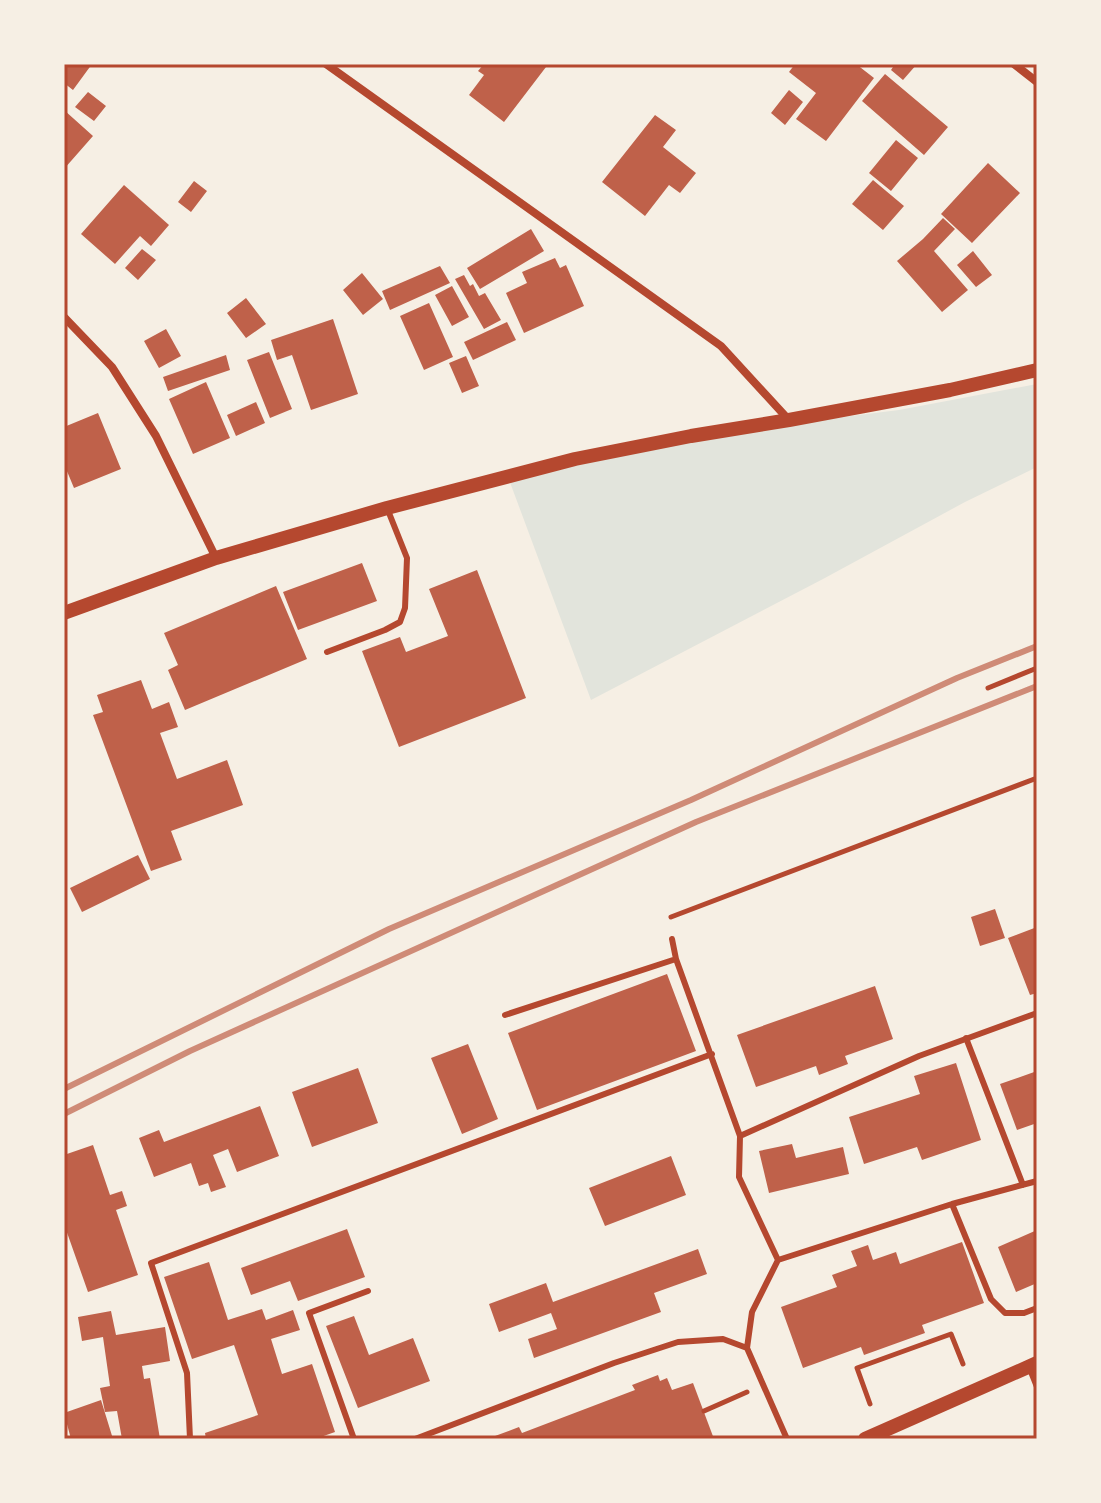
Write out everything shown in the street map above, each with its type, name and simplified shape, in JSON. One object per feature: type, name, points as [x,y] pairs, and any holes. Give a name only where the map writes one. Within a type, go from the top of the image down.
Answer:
[{"type":"street","points":[[326,64],[721,346],[789,420]]},
{"type":"street","points":[[1014,64],[1037,82]]},
{"type":"street","points":[[64,317],[112,367],[156,436],[216,558]]},
{"type":"street","points":[[64,613],[216,558],[387,508],[575,459],[950,390],[1037,370]]},
{"type":"street","points":[[871,1438],[1033,1365]]},
{"type":"lane","points":[[327,652],[400,622],[405,608],[407,558],[387,508]]},
{"type":"lane","points":[[672,939],[676,959],[740,1136],[739,1177],[778,1260]]},
{"type":"lane","points":[[505,1015],[676,959]]},
{"type":"lane","points":[[740,1136],[919,1056],[1037,1013]]},
{"type":"lane","points":[[966,1038],[1023,1185]]},
{"type":"lane","points":[[190,1439],[187,1373],[151,1263],[712,1054]]},
{"type":"lane","points":[[787,1439],[747,1348],[752,1312],[778,1260],[952,1204],[1037,1181]]},
{"type":"lane","points":[[952,1204],[991,1299],[1005,1313],[1024,1313],[1037,1308]]},
{"type":"lane","points":[[354,1439],[309,1313],[368,1291]]},
{"type":"lane","points":[[420,1438],[614,1363],[678,1342],[723,1339],[747,1348]]},
{"type":"lane","points":[[1033,1365],[1037,1387]]},
{"type":"path","points":[[988,688],[1037,668]]},
{"type":"path","points":[[667,918],[1037,778]]},
{"type":"path","points":[[870,1404],[857,1368],[951,1334],[963,1364]]},
{"type":"path","points":[[895,1344],[898,1353]]},
{"type":"path","points":[[704,1411],[762,1385]]},
{"type":"shaded area","points":[[1037,384],[1037,467],[591,700],[508,477],[778,425],[899,410]]},
{"type":"building","points":[[64,64],[92,64],[73,90],[64,83]]},
{"type":"building","points":[[484,64],[543,64],[546,67],[504,122],[469,95],[484,75],[478,71]]},
{"type":"building","points":[[795,64],[856,64],[874,78],[826,141],[796,119],[816,93],[789,72]]},
{"type":"building","points":[[895,64],[917,64],[903,80],[891,70]]},
{"type":"building","points":[[885,74],[948,127],[924,155],[862,101]]},
{"type":"building","points":[[789,90],[803,102],[785,125],[771,113]]},
{"type":"building","points":[[88,92],[106,106],[94,121],[75,107]]},
{"type":"building","points":[[64,110],[93,136],[64,169]]},
{"type":"building","points":[[655,115],[676,130],[663,147],[696,173],[680,193],[669,185],[645,216],[602,182]]},
{"type":"building","points":[[896,140],[918,158],[891,191],[869,173]]},
{"type":"building","points":[[988,163],[1020,193],[972,243],[941,214]]},
{"type":"building","points":[[873,180],[904,206],[883,230],[852,204]]},
{"type":"building","points":[[194,181],[207,191],[191,212],[178,202]]},
{"type":"building","points":[[124,185],[169,225],[151,246],[140,236],[115,264],[81,234]]},
{"type":"building","points":[[943,218],[955,229],[934,251],[968,290],[942,312],[897,261]]},
{"type":"building","points":[[531,229],[544,251],[480,289],[467,268]]},
{"type":"building","points":[[142,249],[156,260],[138,280],[125,268]]},
{"type":"building","points":[[973,251],[992,275],[976,287],[957,265]]},
{"type":"building","points":[[555,258],[560,268],[566,265],[584,306],[524,333],[506,293],[527,283],[522,272]]},
{"type":"building","points":[[440,266],[450,283],[390,310],[382,291]]},
{"type":"building","points":[[362,273],[383,299],[363,315],[343,290]]},
{"type":"building","points":[[464,275],[479,296],[485,293],[501,320],[484,329],[455,279]]},
{"type":"building","points":[[452,286],[469,317],[452,326],[435,295]]},
{"type":"building","points":[[246,298],[266,324],[246,338],[227,313]]},
{"type":"building","points":[[429,303],[453,357],[424,370],[400,316]]},
{"type":"building","points":[[333,319],[358,394],[311,410],[292,355],[277,360],[271,340]]},
{"type":"building","points":[[507,322],[516,340],[473,360],[464,342]]},
{"type":"building","points":[[166,329],[181,356],[159,368],[144,341]]},
{"type":"building","points":[[269,352],[292,409],[270,418],[247,360]]},
{"type":"building","points":[[226,355],[230,370],[168,391],[163,377]]},
{"type":"building","points":[[466,356],[479,386],[462,393],[449,363]]},
{"type":"building","points":[[206,382],[230,438],[193,454],[169,399]]},
{"type":"building","points":[[256,402],[265,423],[236,436],[227,415]]},
{"type":"building","points":[[98,413],[121,469],[74,488],[64,464],[64,427]]},
{"type":"building","points":[[362,563],[377,601],[298,630],[283,592]]},
{"type":"building","points":[[477,570],[526,698],[399,747],[362,651],[400,637],[406,652],[448,636],[429,589]]},
{"type":"building","points":[[276,586],[307,659],[185,710],[168,670],[178,665],[164,633]]},
{"type":"building","points":[[141,680],[152,709],[169,702],[178,727],[160,733],[177,779],[227,760],[243,805],[171,831],[182,860],[151,871],[93,715],[103,712],[97,695]]},
{"type":"building","points":[[138,855],[150,879],[82,912],[70,888]]},
{"type":"building","points":[[995,909],[1005,938],[980,946],[971,917]]},
{"type":"building","points":[[1037,927],[1037,993],[1030,995],[1008,938]]},
{"type":"building","points":[[667,974],[696,1051],[537,1110],[508,1033]]},
{"type":"building","points":[[875,986],[893,1039],[845,1056],[848,1064],[819,1075],[816,1066],[756,1087],[737,1035]]},
{"type":"building","points":[[468,1044],[498,1119],[462,1134],[431,1058]]},
{"type":"building","points":[[956,1063],[981,1140],[922,1160],[917,1147],[864,1164],[849,1117],[920,1094],[914,1076]]},
{"type":"building","points":[[358,1068],[378,1123],[312,1147],[292,1092]]},
{"type":"building","points":[[1037,1071],[1037,1123],[1017,1130],[1000,1084]]},
{"type":"building","points":[[260,1106],[279,1156],[237,1172],[228,1149],[213,1155],[226,1187],[211,1192],[208,1183],[199,1186],[191,1163],[154,1177],[139,1138],[159,1130],[164,1142]]},
{"type":"building","points":[[792,1144],[796,1158],[843,1147],[849,1174],[769,1193],[759,1151]]},
{"type":"building","points":[[93,1145],[110,1195],[122,1191],[127,1206],[116,1210],[138,1275],[88,1292],[64,1224],[64,1155]]},
{"type":"building","points":[[671,1156],[686,1195],[605,1226],[589,1188]]},
{"type":"building","points":[[347,1229],[365,1277],[298,1301],[290,1281],[251,1295],[241,1268]]},
{"type":"building","points":[[1037,1230],[1037,1283],[1016,1292],[998,1247]]},
{"type":"building","points":[[962,1242],[984,1303],[922,1325],[925,1333],[864,1355],[861,1347],[803,1368],[781,1307],[837,1287],[832,1275],[857,1266],[851,1251],[868,1245],[873,1260],[896,1252],[900,1264]]},
{"type":"building","points":[[698,1249],[707,1274],[654,1293],[661,1312],[534,1358],[528,1339],[557,1329],[551,1313],[499,1332],[489,1304],[546,1283],[553,1302]]},
{"type":"building","points":[[209,1262],[228,1320],[262,1309],[266,1320],[293,1310],[300,1330],[271,1339],[282,1374],[312,1364],[335,1432],[315,1439],[206,1439],[205,1433],[258,1415],[234,1345],[192,1359],[164,1277]]},
{"type":"building","points":[[111,1311],[116,1335],[165,1327],[170,1361],[142,1366],[144,1379],[150,1378],[160,1439],[122,1439],[117,1411],[105,1412],[100,1388],[110,1386],[103,1337],[82,1341],[78,1317]]},
{"type":"building","points":[[354,1316],[369,1355],[413,1338],[430,1381],[358,1408],[326,1326]]},
{"type":"building","points":[[658,1375],[660,1381],[667,1378],[672,1390],[693,1383],[714,1439],[497,1439],[495,1436],[519,1427],[522,1433],[635,1390],[632,1385]]},
{"type":"building","points":[[101,1400],[113,1439],[71,1439],[64,1413]]},
{"type":"railway","points":[[64,1089],[389,929],[691,800],[957,678],[1037,646]]},
{"type":"railway","points":[[64,1114],[190,1051],[696,822],[1037,686]]}]
